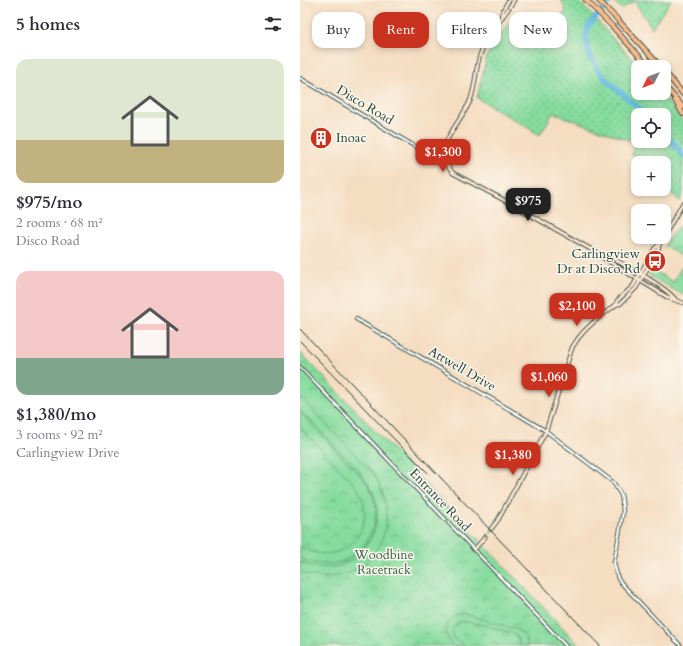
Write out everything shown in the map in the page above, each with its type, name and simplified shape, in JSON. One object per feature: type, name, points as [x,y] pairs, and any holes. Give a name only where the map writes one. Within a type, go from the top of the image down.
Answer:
[{"type":"highway","points":[[598,0],[655,60]]},
{"type":"highway","points":[[587,2],[612,26],[643,60]]},
{"type":"highway","points":[[671,79],[683,93]]},
{"type":"highway","points":[[671,94],[683,106]]},
{"type":"highway","points":[[671,94],[683,114]]},
{"type":"main road","points":[[501,16],[509,0]]},
{"type":"main road","points":[[501,18],[514,0]]},
{"type":"main road","points":[[484,48],[478,63],[472,95],[445,144],[443,155],[447,166],[456,175],[502,198],[601,255],[667,297],[676,299]]},
{"type":"main road","points":[[671,224],[683,203]]},
{"type":"main road","points":[[617,304],[617,301],[630,289],[655,248],[659,245]]},
{"type":"main road","points":[[491,529],[498,520],[546,431],[569,358],[576,341],[587,328],[617,304],[620,304],[632,293],[641,281],[658,250],[659,245]]},
{"type":"main road","points":[[601,255],[606,255],[643,276],[669,292],[683,303]]},
{"type":"main road","points":[[474,550],[485,537]]},
{"type":"street","name":"Disco Road","points":[[300,78],[426,153],[434,156],[443,155]]},
{"type":"street","name":"Attwell Drive","points":[[356,319],[546,431],[613,482],[621,495],[623,512],[614,563],[618,579],[681,646]]},
{"type":"street","name":"Entrance Road","points":[[300,367],[566,646]]},
{"type":"green space","points":[[560,0],[578,0],[633,60],[631,60],[631,100],[667,100],[683,122],[683,194],[679,201],[671,192],[671,156],[636,156],[631,154],[634,148],[671,148],[671,108],[631,108],[631,141],[553,113],[540,135],[477,98],[487,55],[492,48],[501,48],[501,35],[509,23],[509,48],[567,48],[567,12],[563,3]]},
{"type":"green space","points":[[612,0],[671,0],[652,28],[634,1],[622,9]]},
{"type":"green space","points":[[683,223],[683,257],[665,246],[666,244],[671,244],[671,236]]},
{"type":"green space","points":[[683,265],[683,295],[650,276],[649,272],[651,269],[673,282]]},
{"type":"green space","name":"Woodbine Racetrack","points":[[300,352],[580,646],[300,646]]},
{"type":"green space","points":[[300,397],[373,473],[385,502],[386,517],[380,545],[372,557],[360,567],[339,576],[316,577],[305,574],[300,572],[300,562],[307,565],[328,567],[342,564],[355,557],[370,540],[374,530],[377,509],[375,499],[371,489],[359,471],[300,410]]},
{"type":"green space","points":[[300,413],[362,477],[370,489],[376,507],[374,526],[366,542],[359,550],[346,560],[333,564],[313,563],[300,558],[300,546],[316,553],[330,553],[343,549],[354,541],[361,530],[365,516],[363,501],[356,486],[300,427]]},
{"type":"green space","points":[[465,614],[518,630],[525,637],[528,646],[520,646],[517,637],[511,633],[488,626],[461,622],[456,625],[452,633],[455,640],[466,646],[453,646],[447,636],[447,626],[454,618]]},
{"type":"waterway","points":[[611,0],[588,26],[586,38],[590,58],[605,79],[639,108]]},
{"type":"waterway","points":[[671,140],[683,156]]},
{"type":"tunnel","points":[[485,537],[491,529]]},
{"type":"railway","points":[[300,329],[600,646]]},
{"type":"railway","points":[[300,341],[428,473]]},
{"type":"place","name":"Inoac","points":[[321,138]]},
{"type":"place","name":"Carlingview Dr at Disco Rd","points":[[655,261]]}]
